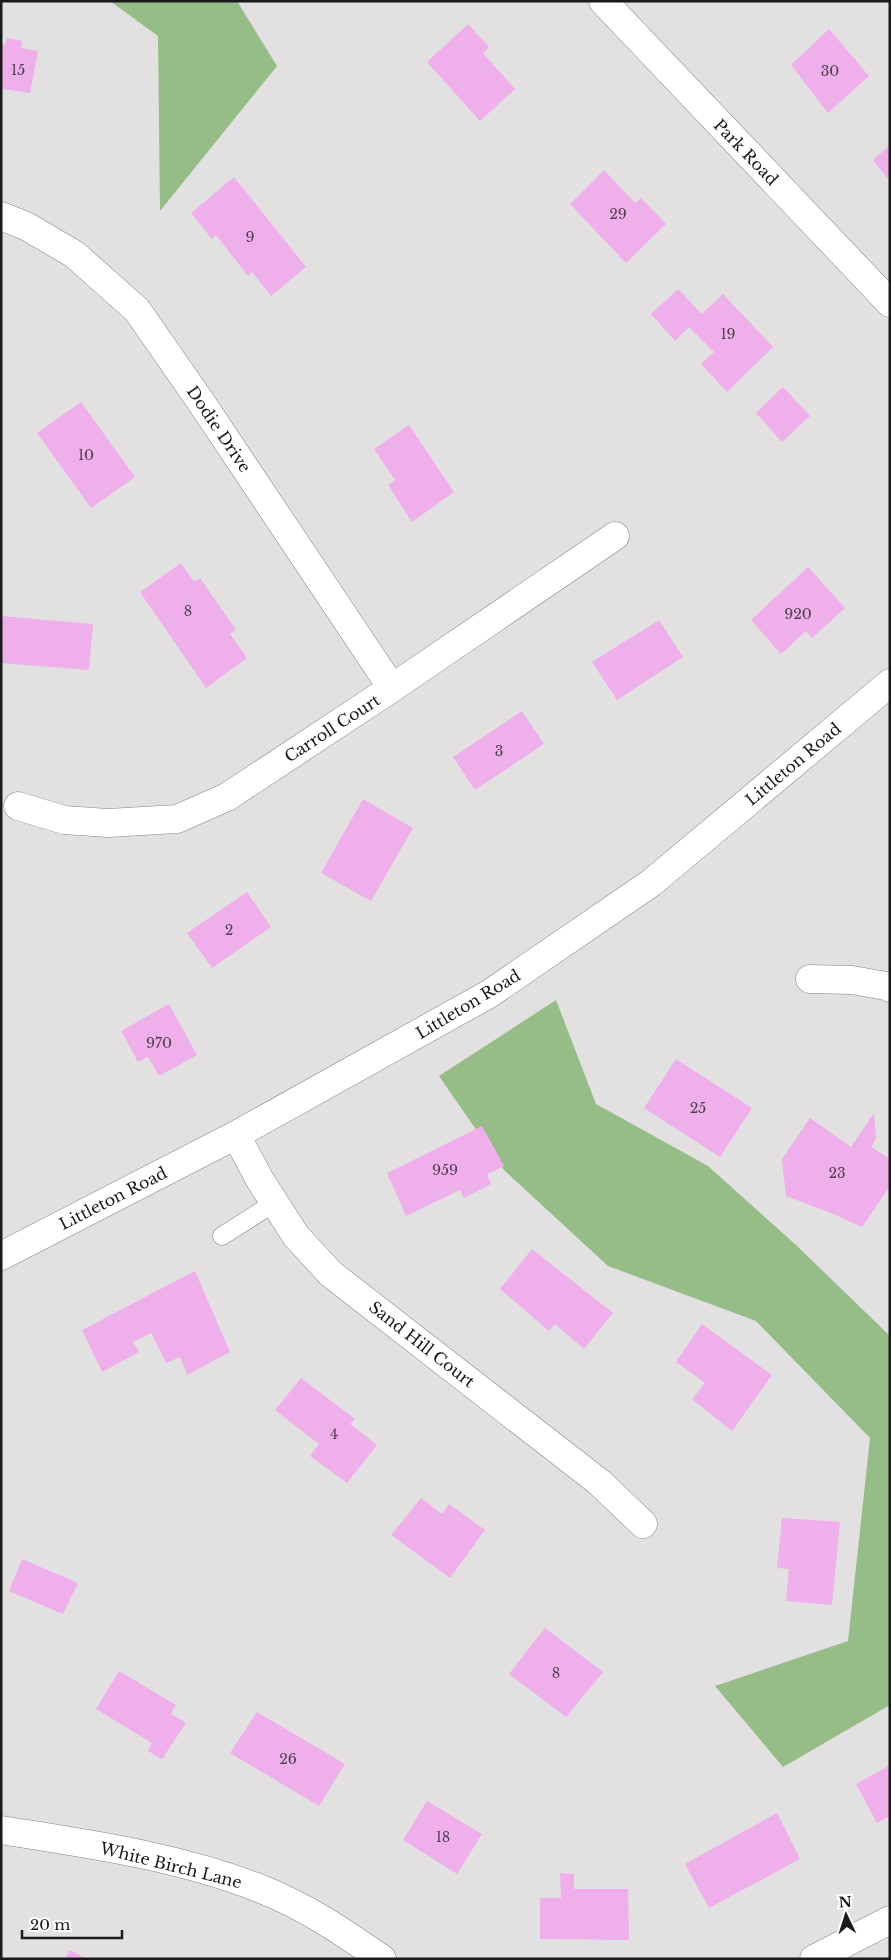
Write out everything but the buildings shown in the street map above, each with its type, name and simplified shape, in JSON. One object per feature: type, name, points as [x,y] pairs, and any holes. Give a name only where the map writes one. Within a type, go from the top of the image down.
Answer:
[{"type":"street","name":"Park Road","points":[[603,1],[890,303]]},
{"type":"street","name":"Dodie Drive","points":[[1,216],[26,226],[74,254],[137,310],[203,405],[392,688]]},
{"type":"street","name":"Carroll Court","points":[[18,806],[64,820],[108,823],[177,819],[227,797],[392,688],[615,536]]},
{"type":"street","name":"Littleton Road","points":[[1,1256],[236,1135],[489,994],[651,883],[890,683]]},
{"type":"street","points":[[810,979],[852,980],[890,988]]},
{"type":"street","name":"Sand Hill Court","points":[[236,1135],[260,1180],[296,1236],[331,1274],[600,1482],[643,1524]]},
{"type":"street","name":"White Birch Lane","points":[[1,1830],[110,1848],[202,1870],[261,1889],[326,1920],[382,1959]]},
{"type":"street","points":[[814,1959],[890,1920]]},
{"type":"lane","points":[[222,1236],[274,1203]]},
{"type":"green space","points":[[110,1],[237,1],[277,66],[160,211],[158,36]]},
{"type":"green space","points":[[556,1000],[596,1104],[708,1166],[796,1245],[890,1336],[890,1705],[783,1767],[715,1686],[848,1641],[870,1438],[756,1321],[608,1266],[504,1170],[439,1076]]}]
